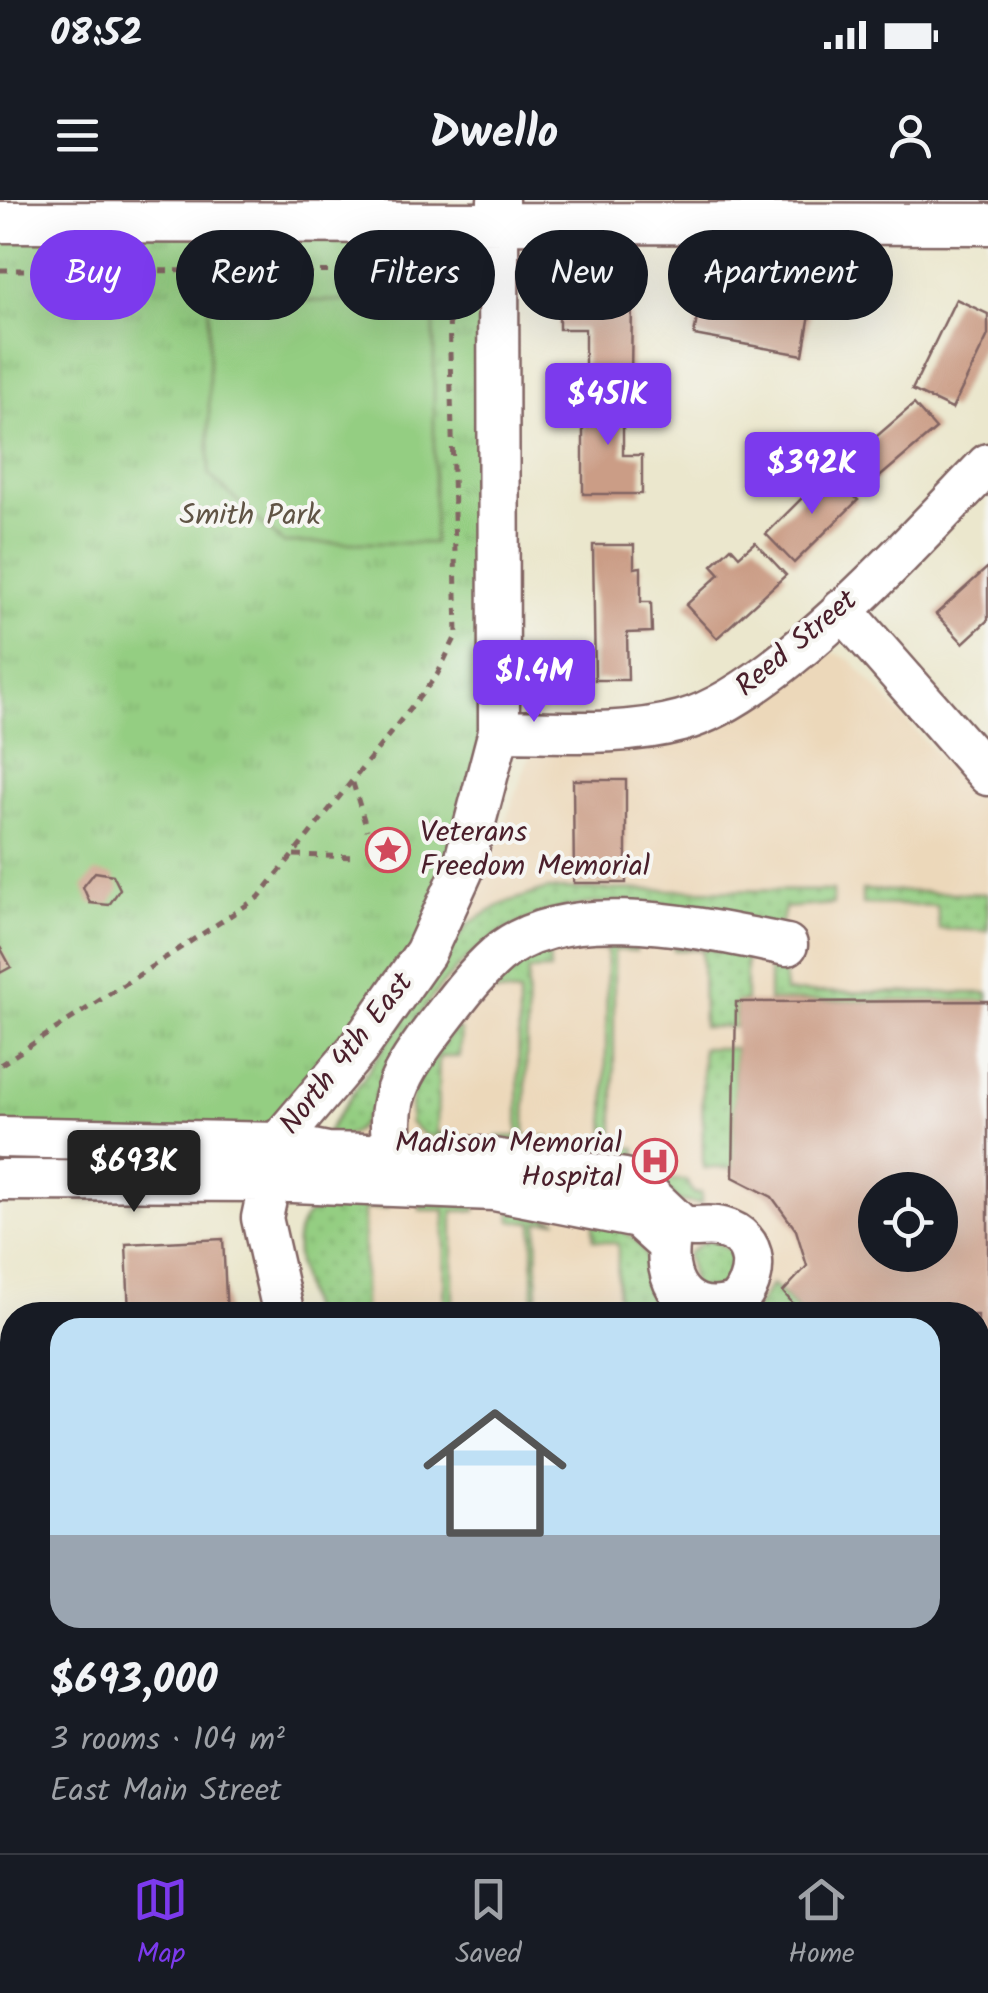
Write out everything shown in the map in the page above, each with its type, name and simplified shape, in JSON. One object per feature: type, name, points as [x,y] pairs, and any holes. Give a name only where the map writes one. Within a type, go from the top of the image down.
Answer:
[{"type":"street","points":[[0,222],[498,212],[984,216]]},
{"type":"street","name":"North 4th East","points":[[272,1162],[425,953],[462,872],[499,731],[498,212]]},
{"type":"street","name":"Reed Street","points":[[499,731],[631,732],[714,710],[750,687],[842,609],[988,464]]},
{"type":"street","points":[[842,609],[988,774]]},
{"type":"street","points":[[399,1169],[390,1118],[395,1085],[465,989],[500,952],[550,930],[594,920],[702,927],[787,945]]},
{"type":"street","points":[[0,1137],[272,1162]]},
{"type":"street","points":[[0,1180],[272,1162],[328,1153],[638,1218],[669,1246],[668,1271],[678,1293],[693,1302]]},
{"type":"street","points":[[399,1169],[479,1157],[625,1179],[642,1186],[682,1226],[724,1228],[739,1235],[753,1262],[752,1278],[737,1302]]},
{"type":"street","points":[[272,1162],[262,1218],[281,1302]]},
{"type":"path","points":[[0,270],[448,272],[457,634],[438,675],[258,898],[0,1065]]},
{"type":"path","points":[[353,784],[367,830]]},
{"type":"path","points":[[294,855],[354,857]]},
{"type":"shaded area","name":"Madison Memorial Hospital","points":[[832,652],[850,659],[988,810],[988,1302],[308,1302],[300,1270],[299,1226],[315,1209],[327,1132],[468,924],[531,752],[556,745],[644,745],[706,733],[764,702],[811,659]]},
{"type":"green space","name":"Smith Park","points":[[0,221],[498,223],[501,698],[425,953],[269,1135],[0,1137]]},
{"type":"green space","points":[[314,301],[334,301],[334,320],[434,320],[434,543],[283,543],[209,475],[209,320],[314,320]]},
{"type":"green space","points":[[548,889],[833,891],[833,904],[785,908],[782,921],[774,926],[671,906],[623,902],[578,905],[535,916],[495,937],[457,969],[421,1013],[390,1061],[373,1114],[368,1113],[354,1132],[331,1137],[327,1132],[468,924],[504,903]]},
{"type":"green space","points":[[862,890],[988,894],[988,931],[939,929],[937,906],[862,904]]},
{"type":"green space","points":[[585,940],[636,941],[636,951],[614,950],[614,1147],[636,1148],[636,1161],[581,1154],[587,1147],[605,1146],[607,950],[584,949]]},
{"type":"green space","points":[[672,945],[735,952],[746,958],[746,1001],[736,1002],[736,1027],[703,1027],[702,950],[674,950]]},
{"type":"green space","points":[[549,947],[550,970],[528,971],[525,1136],[548,1137],[550,1148],[496,1141],[496,1137],[518,1136],[519,994],[495,992],[498,973]]},
{"type":"green space","points":[[769,962],[784,962],[785,992],[988,993],[988,1001],[769,1001]]},
{"type":"green space","points":[[453,1029],[461,1030],[459,1057],[439,1057],[437,1133],[461,1135],[461,1141],[425,1135],[410,1123],[412,1090]]},
{"type":"green space","points":[[702,1048],[735,1048],[734,1168],[703,1168]]},
{"type":"green space","points":[[665,1180],[686,1180],[693,1193],[701,1193],[701,1204],[679,1201],[666,1190]]},
{"type":"green space","points":[[388,1200],[388,1208],[364,1209],[364,1302],[308,1302],[297,1244],[299,1230],[315,1209],[315,1201]]},
{"type":"green space","points":[[420,1201],[475,1201],[476,1211],[453,1211],[453,1302],[444,1302],[445,1210],[420,1210]]},
{"type":"green space","points":[[511,1208],[558,1220],[538,1222],[537,1302],[533,1302],[533,1222],[511,1221]]},
{"type":"green space","points":[[593,1221],[630,1236],[646,1257],[663,1302],[617,1302],[618,1244],[593,1240]]},
{"type":"green space","points":[[709,1238],[740,1257],[727,1290],[694,1287],[687,1254]]},
{"type":"green space","points":[[772,1284],[790,1302],[760,1302]]},
{"type":"building","points":[[956,299],[988,314],[988,335],[952,409],[912,390]]},
{"type":"building","points":[[559,320],[632,320],[631,380],[585,380],[585,329],[559,329]]},
{"type":"building","points":[[697,320],[809,320],[803,355],[694,335]]},
{"type":"building","points":[[583,392],[623,392],[623,455],[642,455],[642,494],[583,494]]},
{"type":"building","points":[[914,404],[936,429],[869,486],[848,461]]},
{"type":"building","points":[[829,471],[858,500],[794,563],[766,534]]},
{"type":"building","points":[[755,542],[786,575],[717,638],[686,605],[720,574],[712,565],[731,547],[739,556]]},
{"type":"building","points":[[593,545],[634,545],[634,568],[641,567],[641,602],[651,602],[652,632],[627,633],[628,680],[595,680]]},
{"type":"building","points":[[988,567],[988,620],[963,643],[936,614]]},
{"type":"building","points":[[573,780],[626,780],[626,883],[574,883]]},
{"type":"building","points":[[95,872],[113,875],[120,889],[109,905],[90,903],[83,887]]},
{"type":"building","points":[[0,947],[11,967],[0,973]]},
{"type":"building","points":[[988,1001],[988,1302],[792,1302],[783,1292],[807,1266],[796,1230],[772,1197],[733,1177],[736,1002]]},
{"type":"building","points":[[223,1239],[226,1302],[128,1302],[126,1244]]},
{"type":"place","name":"Veterans Freedom Memorial","points":[[388,850]]},
{"type":"place","name":"Madison Memorial Hospital","points":[[655,1161]]}]
